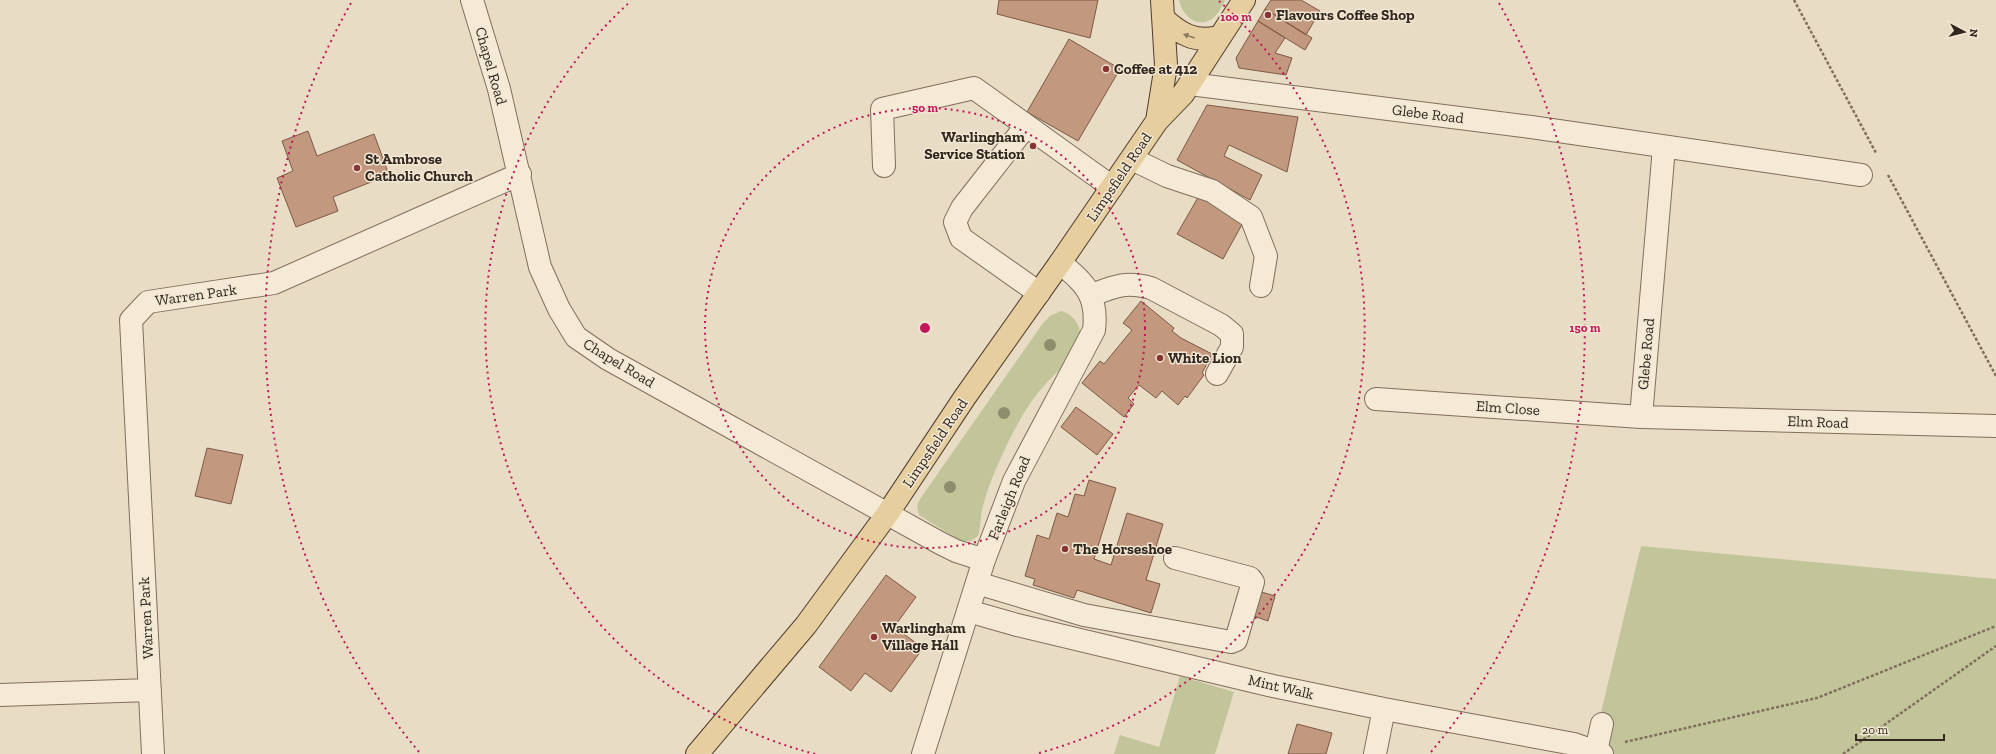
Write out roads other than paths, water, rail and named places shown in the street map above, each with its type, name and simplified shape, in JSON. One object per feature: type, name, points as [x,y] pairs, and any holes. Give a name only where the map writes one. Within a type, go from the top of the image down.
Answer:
[{"type":"main road","name":"Limpsfield Road","points":[[697,754],[806,625],[888,513],[965,397],[1060,263],[1157,121],[1175,103],[1190,84],[1218,37],[1244,0]]},
{"type":"main road","name":"Limpsfield Road","points":[[1157,121],[1166,65],[1163,10]]},
{"type":"main road","points":[[1163,10],[1175,29],[1191,37],[1207,40],[1218,37]]},
{"type":"street","name":"Chapel Road","points":[[472,0],[499,89],[520,174],[540,267],[559,308],[576,337],[608,359],[888,513],[950,549],[984,560]]},
{"type":"street","name":"Glebe Road","points":[[1190,84],[1531,127],[1861,175]]},
{"type":"street","points":[[884,166],[882,108],[974,88],[1112,187]]},
{"type":"street","points":[[1026,126],[962,208],[955,222],[961,238],[1039,293]]},
{"type":"street","name":"Glebe Road","points":[[1640,417],[1664,147]]},
{"type":"street","points":[[1132,159],[1167,176],[1212,191],[1250,217],[1266,256],[1261,286]]},
{"type":"street","name":"Warren Park","points":[[153,754],[131,320],[148,302],[274,283],[520,174]]},
{"type":"street","points":[[1060,263],[1075,275],[1092,295],[1120,284],[1139,285],[1151,288],[1222,325],[1232,334],[1233,340],[1229,355],[1218,374]]},
{"type":"street","name":"Farleigh Road","points":[[923,754],[984,560],[1019,468],[1089,342],[1094,330],[1096,318],[1092,295]]},
{"type":"street","name":"Elm Close","points":[[1376,399],[1640,417]]},
{"type":"street","name":"Elm Road","points":[[1640,417],[1996,426]]},
{"type":"street","points":[[977,583],[1084,615],[1231,642],[1236,640],[1253,582],[1250,578],[1175,558]]},
{"type":"street","name":"Mint Walk","points":[[968,611],[1017,625],[1273,686],[1384,709],[1574,744],[1598,751]]},
{"type":"street","points":[[0,695],[150,690]]},
{"type":"street","points":[[1375,754],[1384,709]]},
{"type":"street","points":[[1598,751],[1602,724]]},
{"type":"place","name":"Flavours Coffee Shop","points":[[1268,15]]},
{"type":"place","name":"Coffee at 412","points":[[1106,69]]},
{"type":"place","name":"Warlingham Service Station","points":[[1033,146]]},
{"type":"place","name":"St Ambrose Catholic Church","points":[[357,168]]},
{"type":"place","name":"White Lion","points":[[1160,358]]},
{"type":"place","name":"The Horseshoe","points":[[1065,549]]},
{"type":"place","name":"Warlingham Village Hall","points":[[874,637]]}]
